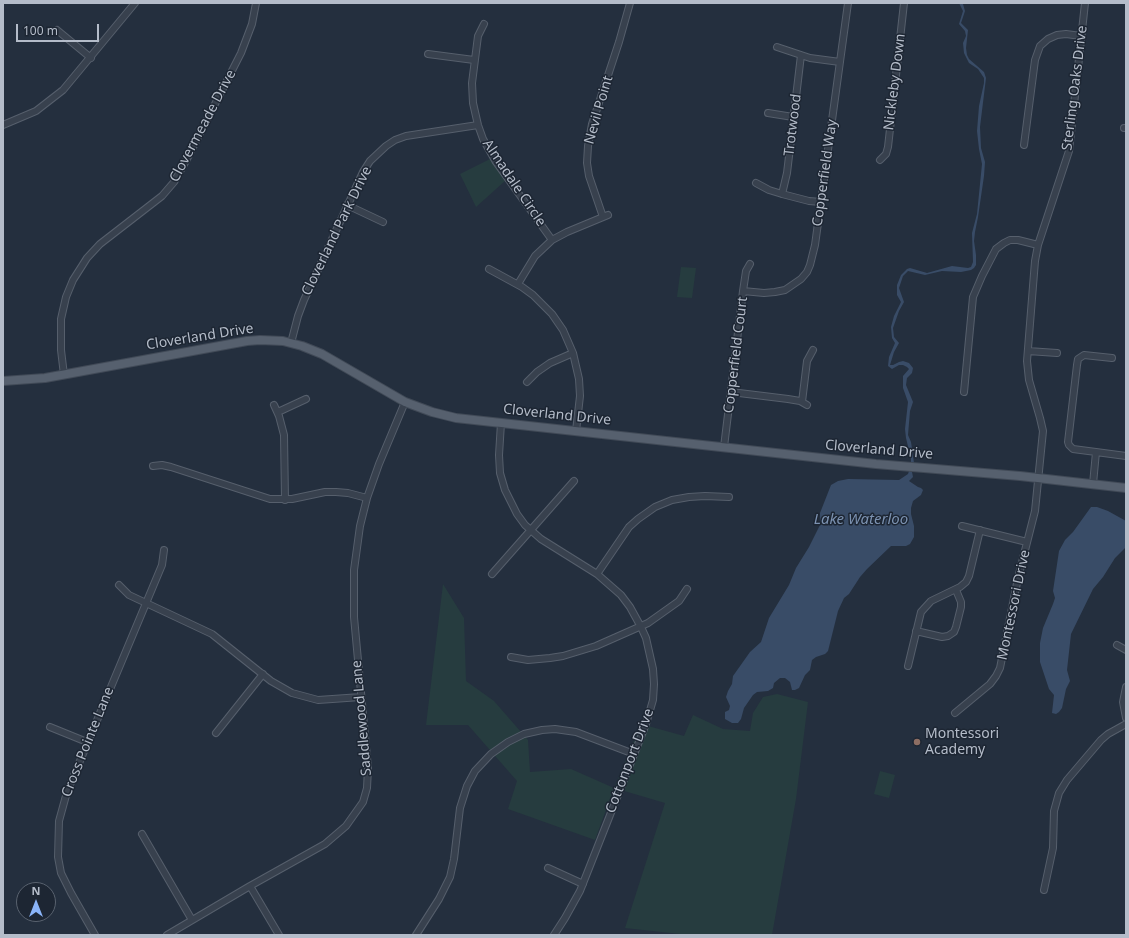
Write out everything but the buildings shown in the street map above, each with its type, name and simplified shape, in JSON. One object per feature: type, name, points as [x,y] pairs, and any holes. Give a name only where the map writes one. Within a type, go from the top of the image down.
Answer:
[{"type":"main road","name":"Cloverland Drive","points":[[3,381],[28,380],[64,375],[247,341],[260,340],[291,343],[311,349],[405,402],[449,416],[902,466],[1039,478],[1126,488]]},
{"type":"street","points":[[3,125],[30,115],[49,102],[70,84],[135,3]]},
{"type":"street","name":"Clovermeade Drive","points":[[64,375],[61,350],[61,319],[66,297],[73,280],[83,263],[95,249],[115,231],[162,196],[174,182],[187,160],[240,53],[252,24],[256,3]]},
{"type":"street","name":"Nevil Point","points":[[552,240],[605,216],[589,176],[587,159],[588,146],[592,124],[620,42],[630,3]]},
{"type":"street","name":"Copperfield Way","points":[[743,291],[764,293],[785,290],[801,279],[807,272],[813,257],[848,3]]},
{"type":"street","name":"Nickleby Down","points":[[880,160],[886,154],[888,147],[904,3]]},
{"type":"street","name":"Sterling Oaks Drive","points":[[1039,478],[1043,431],[1028,376],[1028,351],[1035,267],[1038,245],[1069,151],[1085,3]]},
{"type":"street","name":"Almadale Circle","points":[[484,24],[478,34],[474,60],[472,98],[478,125],[485,143],[496,162],[552,240]]},
{"type":"street","points":[[57,30],[91,58]]},
{"type":"street","points":[[1024,145],[1035,60],[1040,46],[1048,39],[1057,35],[1066,34],[1082,36]]},
{"type":"street","points":[[777,46],[815,59],[840,62]]},
{"type":"street","points":[[428,54],[474,60]]},
{"type":"street","name":"Trotwood","points":[[782,194],[787,173],[801,55]]},
{"type":"street","points":[[768,114],[793,117]]},
{"type":"street","name":"Cloverland Park Drive","points":[[291,343],[304,300],[347,205],[370,161],[380,151],[395,140],[421,133],[478,125]]},
{"type":"street","points":[[756,183],[769,190],[782,194],[809,201],[821,202]]},
{"type":"street","points":[[347,205],[383,222]]},
{"type":"street","points":[[518,284],[535,256],[552,240]]},
{"type":"street","points":[[964,392],[973,297],[982,276],[996,249],[1004,242],[1018,240],[1038,245]]},
{"type":"street","name":"Copperfield Court","points":[[724,447],[743,291],[746,271],[750,264]]},
{"type":"street","points":[[489,269],[518,284],[533,295],[552,314],[563,330],[573,353],[577,367],[580,392],[576,431]]},
{"type":"street","points":[[731,392],[788,399],[805,404],[807,361],[813,350]]},
{"type":"street","points":[[1028,351],[1057,353]]},
{"type":"street","points":[[527,382],[537,372],[550,363],[573,353]]},
{"type":"street","points":[[1112,358],[1084,355],[1078,359],[1076,365],[1068,443],[1070,447],[1075,450],[1126,456]]},
{"type":"street","points":[[278,412],[306,398]]},
{"type":"street","name":"Saddlewood Lane","points":[[167,935],[250,886],[326,844],[346,826],[359,810],[366,793],[368,774],[354,618],[354,584],[358,540],[367,498],[379,464],[405,402]]},
{"type":"street","points":[[274,405],[278,412],[284,435],[285,500]]},
{"type":"street","name":"Cottonport Drive","points":[[502,423],[499,455],[502,483],[517,514],[531,531],[555,549],[597,574],[613,587],[626,601],[641,627],[651,658],[654,676],[654,692],[649,715],[634,754],[583,884],[566,918],[554,935]]},
{"type":"street","points":[[1092,484],[1096,452]]},
{"type":"street","points":[[153,466],[166,465],[270,499],[285,500],[331,492],[348,493],[367,498]]},
{"type":"street","name":"Montessori Drive","points":[[955,713],[990,684],[1000,668],[1018,578],[1035,511],[1039,478]]},
{"type":"street","points":[[492,574],[574,481]]},
{"type":"street","points":[[597,574],[629,527],[655,507],[672,500],[689,497],[729,497]]},
{"type":"street","points":[[962,526],[1027,542]]},
{"type":"street","points":[[908,666],[921,612],[925,606],[933,600],[956,590],[964,584],[969,577],[980,530]]},
{"type":"street","name":"Cross Pointe Lane","points":[[95,935],[67,887],[61,872],[58,857],[58,826],[67,792],[147,603],[162,565],[164,550]]},
{"type":"street","points":[[119,585],[129,595],[208,631],[223,641],[263,674],[292,693],[314,700],[361,697]]},
{"type":"street","points":[[511,657],[528,660],[563,656],[591,648],[641,627],[679,600],[687,589]]},
{"type":"street","points":[[916,631],[942,637],[953,633],[961,607],[961,602],[956,590]]},
{"type":"street","points":[[1117,645],[1126,650]]},
{"type":"street","points":[[216,733],[263,674]]},
{"type":"street","points":[[1126,687],[1123,704],[1126,718]]},
{"type":"street","points":[[1044,890],[1053,848],[1054,811],[1059,793],[1067,780],[1101,740],[1108,734],[1126,724]]},
{"type":"street","points":[[50,727],[87,742]]},
{"type":"street","points":[[416,935],[439,899],[450,877],[454,859],[460,808],[467,786],[476,771],[491,754],[508,742],[524,734],[554,729],[576,732],[634,754]]},
{"type":"street","points":[[142,834],[192,920]]},
{"type":"street","points":[[548,868],[583,884]]},
{"type":"street","points":[[250,886],[279,935]]},
{"type":"green space","points":[[490,159],[505,181],[476,207],[460,174]]},
{"type":"green space","points":[[681,267],[696,268],[692,298],[677,297]]},
{"type":"green space","points":[[443,584],[464,618],[466,681],[494,701],[528,740],[530,772],[571,769],[614,788],[595,840],[508,809],[517,781],[468,725],[426,725]]},
{"type":"green space","points":[[777,694],[808,702],[796,799],[772,935],[689,935],[625,928],[665,803],[614,788],[641,724],[684,736],[693,715],[723,729],[750,731],[753,713],[763,697]]},
{"type":"green space","points":[[880,771],[895,775],[889,798],[874,794]]},
{"type":"water","name":"Lake Waterloo","points":[[959,3],[963,4],[965,11],[961,23],[968,30],[966,48],[967,55],[969,59],[984,72],[986,78],[980,127],[981,148],[985,162],[984,176],[974,241],[976,265],[974,268],[961,272],[942,271],[925,275],[908,271],[903,276],[899,288],[904,302],[893,328],[894,337],[899,343],[894,352],[890,365],[903,361],[909,363],[913,368],[912,373],[907,378],[906,385],[913,402],[910,411],[908,435],[911,442],[914,463],[912,472],[913,477],[909,481],[923,490],[921,495],[913,501],[911,508],[914,537],[910,544],[906,546],[891,546],[867,569],[849,594],[844,598],[838,611],[828,651],[812,660],[810,670],[805,675],[799,688],[792,690],[790,682],[785,678],[780,678],[774,683],[773,688],[768,691],[757,692],[753,695],[744,708],[741,719],[738,723],[732,723],[725,719],[725,712],[729,710],[730,706],[726,697],[732,684],[733,676],[750,652],[761,642],[769,618],[789,585],[796,568],[820,525],[820,513],[831,485],[838,481],[848,479],[899,480],[908,474],[911,465],[905,429],[908,402],[903,388],[903,376],[909,369],[903,365],[899,365],[892,369],[888,366],[889,357],[895,343],[892,338],[891,327],[894,316],[901,302],[897,295],[897,285],[901,275],[910,268],[927,273],[952,266],[968,268],[971,267],[973,262],[972,233],[977,214],[982,164],[977,131],[979,106],[984,78],[978,69],[969,63],[964,53],[963,43],[966,36],[965,31],[959,24],[963,11]]},
{"type":"water","points":[[1091,507],[1097,507],[1108,511],[1126,521],[1126,547],[1115,558],[1103,577],[1093,589],[1071,634],[1067,670],[1070,681],[1066,689],[1062,708],[1056,714],[1052,713],[1054,695],[1049,689],[1040,662],[1040,643],[1043,628],[1055,598],[1053,591],[1059,551],[1065,540],[1073,532]]},
{"type":"place","name":"Montessori Academy","points":[[917,742]]}]
